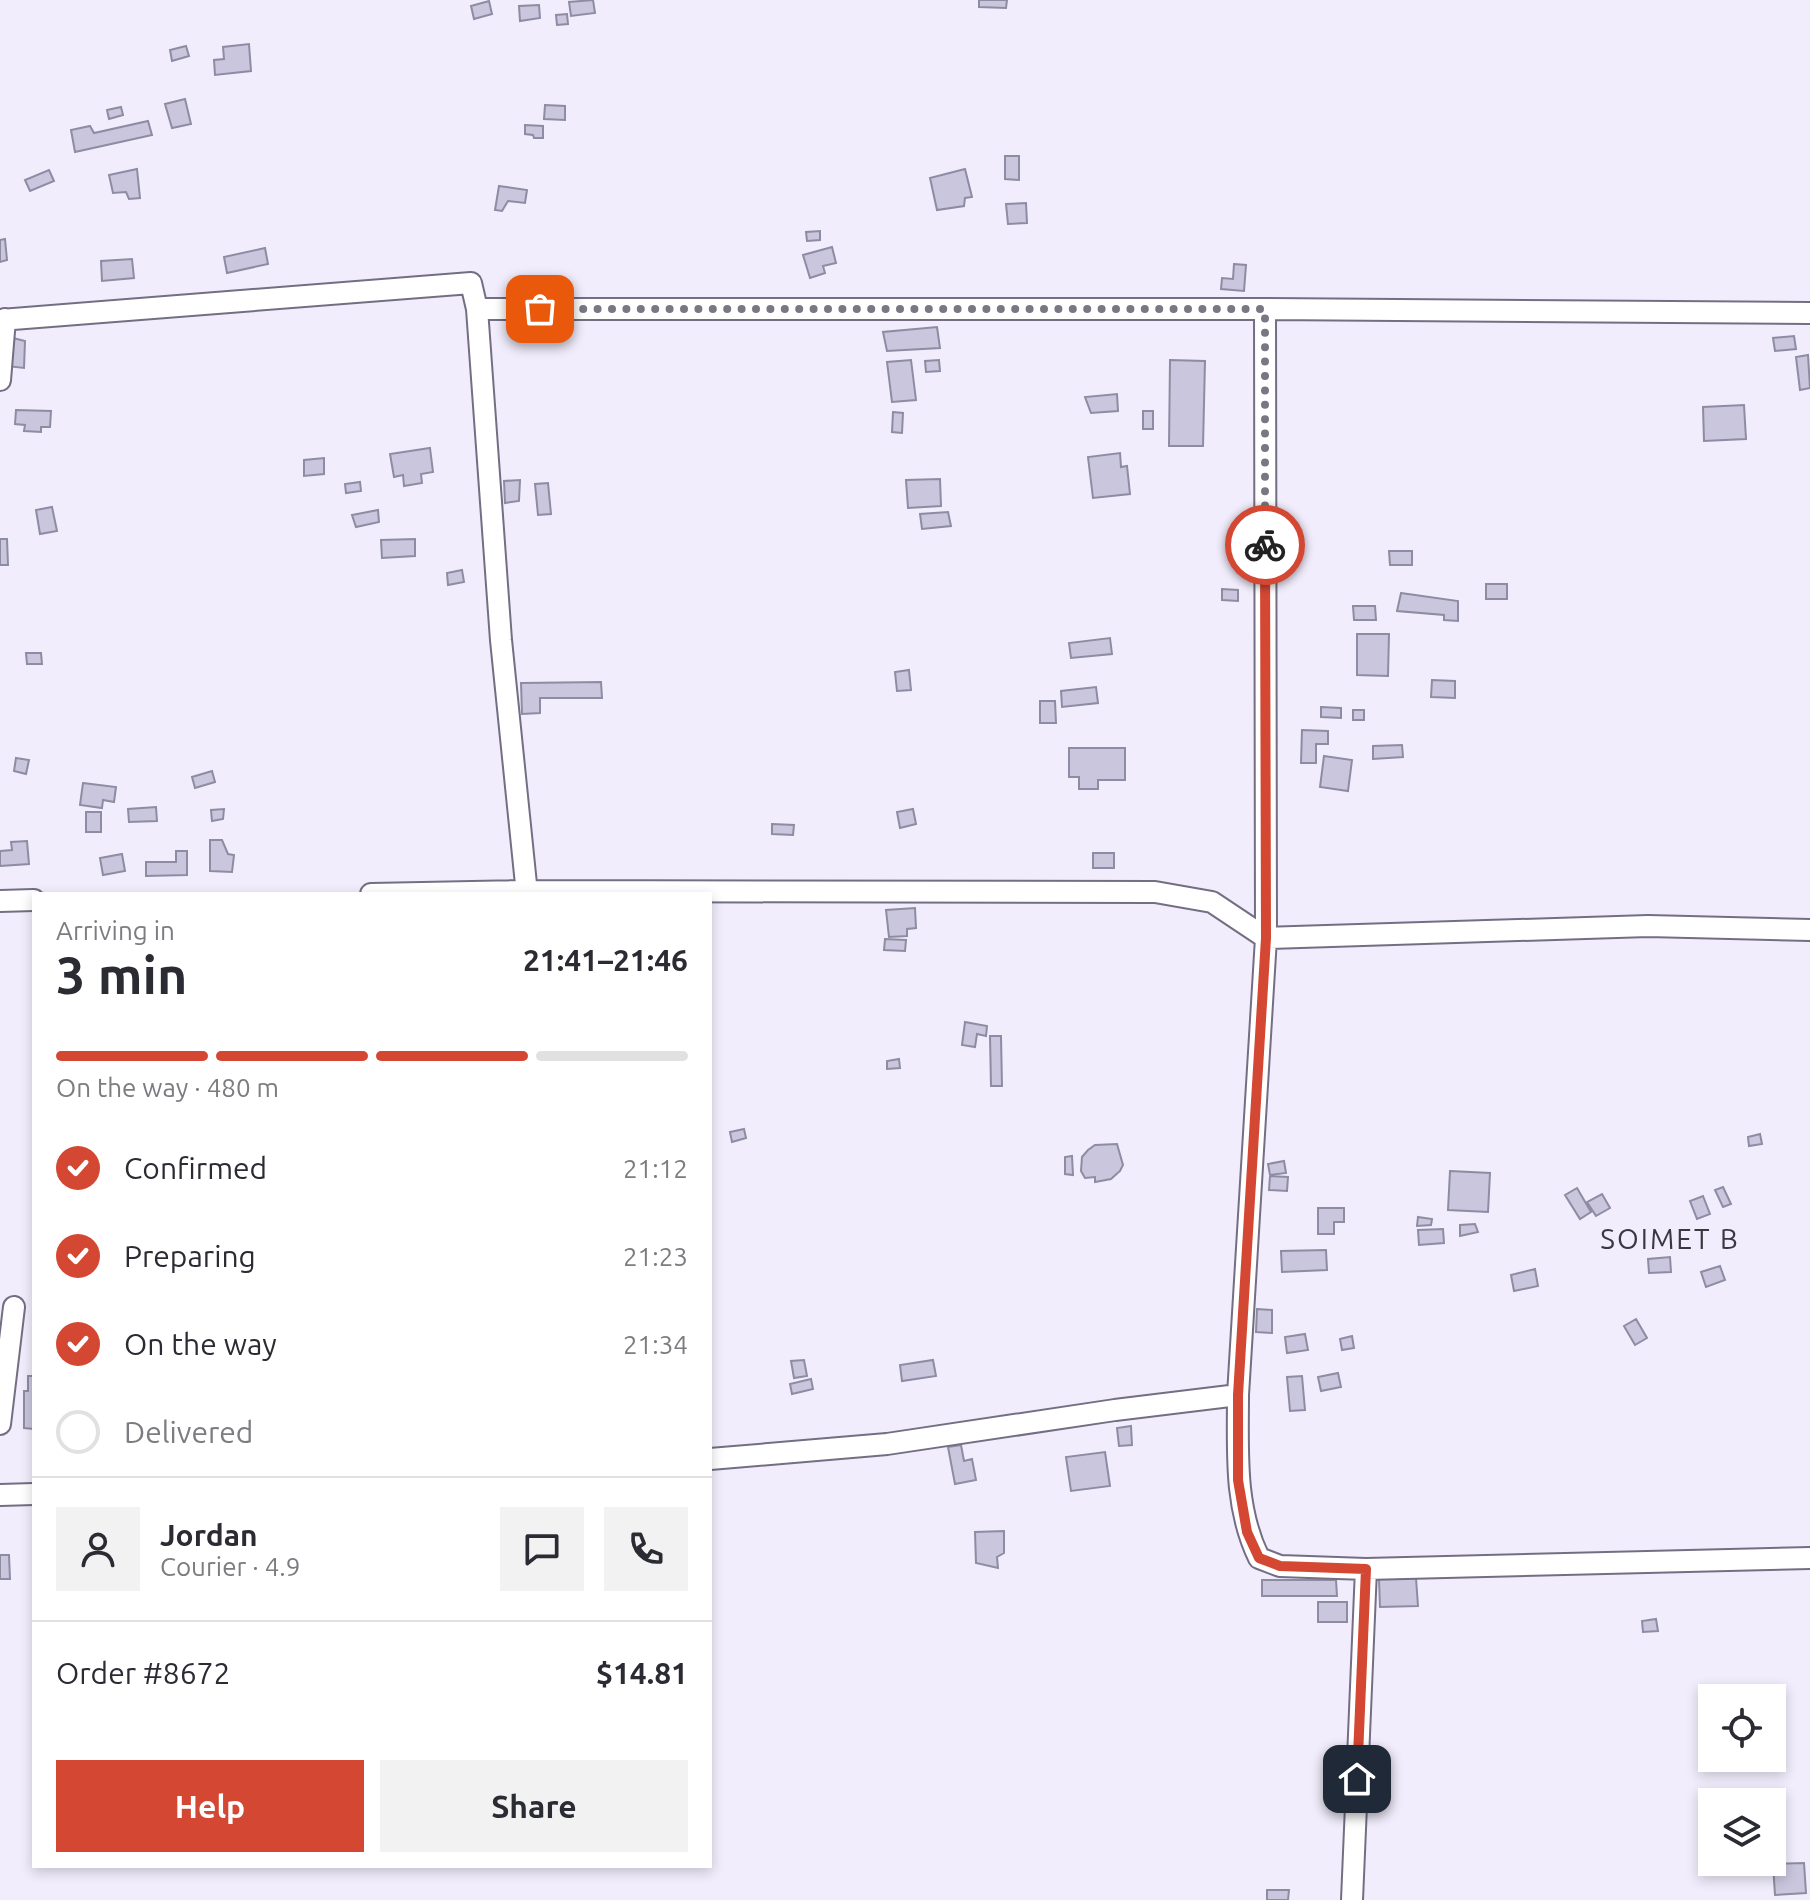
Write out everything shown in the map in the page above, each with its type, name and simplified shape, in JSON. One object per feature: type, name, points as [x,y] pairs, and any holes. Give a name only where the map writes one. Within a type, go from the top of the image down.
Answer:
[{"type":"street","points":[[0,380],[3,320],[471,283],[477,309],[501,640],[527,892],[1155,892],[1212,902],[1266,938],[1648,926],[1810,930]]},
{"type":"street","points":[[477,309],[1810,313]]},
{"type":"street","points":[[1265,309],[1266,938],[1238,1395],[1238,1480],[1247,1532],[1259,1558],[1280,1566],[1366,1569],[1810,1558]]},
{"type":"street","points":[[0,901],[32,900]]},
{"type":"street","points":[[0,1424],[14,1307]]},
{"type":"street","points":[[712,1459],[887,1444],[1238,1395]]},
{"type":"street","points":[[0,1495],[32,1494]]},
{"type":"street","points":[[1352,1900],[1366,1569]]},
{"type":"building","points":[[593,0],[595,13],[571,16],[569,2]]},
{"type":"building","points":[[979,0],[1007,0],[1006,8],[979,7]]},
{"type":"building","points":[[489,1],[492,14],[474,19],[471,6]]},
{"type":"building","points":[[539,5],[540,18],[520,21],[519,6]]},
{"type":"building","points":[[567,14],[568,24],[557,25],[556,15]]},
{"type":"building","points":[[249,44],[251,71],[215,75],[214,60],[224,59],[223,47]]},
{"type":"building","points":[[186,46],[189,56],[172,61],[170,50]]},
{"type":"building","points":[[185,99],[191,124],[172,128],[165,104]]},
{"type":"building","points":[[545,105],[565,106],[565,120],[544,119]]},
{"type":"building","points":[[121,107],[123,115],[109,119],[107,110]]},
{"type":"building","points":[[148,121],[152,135],[75,152],[71,130],[90,126],[94,133]]},
{"type":"building","points":[[525,125],[543,126],[543,138],[525,134]]},
{"type":"building","points":[[1005,156],[1019,156],[1019,180],[1005,179]]},
{"type":"building","points":[[137,169],[140,198],[129,199],[126,192],[113,193],[109,175]]},
{"type":"building","points":[[965,169],[972,197],[965,198],[964,206],[937,210],[930,178]]},
{"type":"building","points":[[49,170],[54,181],[30,191],[25,180]]},
{"type":"building","points":[[499,186],[527,190],[525,203],[508,201],[502,211],[495,210]]},
{"type":"building","points":[[1026,203],[1027,223],[1008,224],[1006,204]]},
{"type":"building","points":[[820,231],[820,240],[807,241],[806,232]]},
{"type":"building","points":[[5,239],[7,260],[0,262],[0,240]]},
{"type":"building","points":[[832,247],[836,263],[823,266],[825,273],[810,278],[803,255]]},
{"type":"building","points":[[265,248],[268,264],[227,273],[224,257]]},
{"type":"building","points":[[132,259],[134,278],[102,281],[101,261]]},
{"type":"building","points":[[1234,264],[1246,265],[1244,291],[1221,289],[1222,278],[1233,279]]},
{"type":"building","points":[[937,327],[940,348],[887,351],[883,332]]},
{"type":"building","points":[[1794,336],[1796,349],[1775,351],[1773,338]]},
{"type":"building","points":[[13,338],[25,341],[24,368],[6,366]]},
{"type":"building","points":[[1808,355],[1810,388],[1800,390],[1796,357]]},
{"type":"building","points":[[911,360],[916,400],[892,402],[887,362]]},
{"type":"building","points":[[939,360],[940,371],[926,372],[925,361]]},
{"type":"building","points":[[1170,360],[1205,361],[1203,446],[1169,446]]},
{"type":"building","points":[[1117,394],[1118,411],[1091,413],[1085,397]]},
{"type":"building","points":[[1744,405],[1746,439],[1704,441],[1703,407]]},
{"type":"building","points":[[16,410],[51,411],[50,427],[41,427],[41,432],[24,431],[25,425],[15,424]]},
{"type":"building","points":[[1143,411],[1153,411],[1153,429],[1143,429]]},
{"type":"building","points":[[893,412],[903,413],[902,433],[892,432]]},
{"type":"building","points":[[430,448],[433,472],[421,474],[422,483],[404,486],[403,475],[394,477],[390,454]]},
{"type":"building","points":[[1120,453],[1121,467],[1127,466],[1130,494],[1093,498],[1088,457]]},
{"type":"building","points":[[324,458],[324,474],[304,476],[304,460]]},
{"type":"building","points":[[940,479],[941,506],[908,508],[906,480]]},
{"type":"building","points":[[520,480],[519,501],[505,503],[504,481]]},
{"type":"building","points":[[360,482],[361,491],[346,493],[345,484]]},
{"type":"building","points":[[548,483],[551,514],[538,515],[535,484]]},
{"type":"building","points":[[52,507],[57,531],[40,534],[36,510]]},
{"type":"building","points":[[378,510],[379,522],[356,527],[352,515]]},
{"type":"building","points":[[948,512],[951,526],[922,529],[920,514]]},
{"type":"building","points":[[0,539],[7,539],[8,565],[0,565]]},
{"type":"building","points":[[415,539],[415,556],[382,558],[381,540]]},
{"type":"building","points":[[1389,551],[1412,551],[1412,565],[1390,565]]},
{"type":"building","points":[[462,570],[464,582],[448,585],[447,573]]},
{"type":"building","points":[[1486,584],[1507,584],[1507,599],[1486,599]]},
{"type":"building","points":[[1222,589],[1238,590],[1238,601],[1222,600]]},
{"type":"building","points":[[1401,593],[1458,601],[1458,621],[1444,620],[1444,615],[1397,611]]},
{"type":"building","points":[[1353,606],[1375,606],[1376,620],[1354,620]]},
{"type":"building","points":[[1357,634],[1389,634],[1388,676],[1357,675]]},
{"type":"building","points":[[1110,638],[1112,654],[1071,658],[1069,643]]},
{"type":"building","points":[[26,653],[41,653],[42,664],[27,664]]},
{"type":"building","points":[[909,670],[911,690],[897,691],[895,672]]},
{"type":"building","points":[[1432,680],[1455,681],[1455,698],[1431,697]]},
{"type":"building","points":[[601,682],[602,698],[540,698],[540,713],[522,714],[521,683]]},
{"type":"building","points":[[1096,687],[1098,703],[1062,707],[1061,691]]},
{"type":"building","points":[[1040,701],[1055,701],[1056,723],[1040,723]]},
{"type":"building","points":[[1321,707],[1341,708],[1341,718],[1321,717]]},
{"type":"building","points":[[1353,710],[1364,710],[1364,720],[1353,720]]},
{"type":"building","points":[[1302,730],[1328,731],[1328,744],[1316,744],[1316,763],[1301,763]]},
{"type":"building","points":[[1402,745],[1403,757],[1373,759],[1373,746]]},
{"type":"building","points":[[1069,748],[1125,748],[1125,780],[1098,780],[1098,789],[1079,789],[1079,777],[1069,777]]},
{"type":"building","points":[[1324,756],[1352,760],[1348,791],[1320,787]]},
{"type":"building","points":[[16,758],[29,760],[26,774],[14,771]]},
{"type":"building","points":[[212,771],[215,782],[195,788],[192,777]]},
{"type":"building","points":[[83,783],[116,787],[114,802],[103,800],[102,808],[80,805]]},
{"type":"building","points":[[156,807],[157,821],[129,822],[128,809]]},
{"type":"building","points":[[224,809],[223,819],[212,821],[211,810]]},
{"type":"building","points":[[913,809],[916,824],[900,828],[897,812]]},
{"type":"building","points":[[86,812],[101,812],[101,832],[86,832]]},
{"type":"building","points":[[772,824],[794,825],[793,835],[772,834]]},
{"type":"building","points":[[210,840],[222,840],[228,854],[234,855],[232,872],[210,871]]},
{"type":"building","points":[[27,841],[29,864],[0,866],[0,851],[12,850],[11,842]]},
{"type":"building","points":[[176,851],[187,851],[187,875],[146,876],[146,862],[176,862]]},
{"type":"building","points":[[1093,853],[1114,853],[1114,868],[1093,868]]},
{"type":"building","points":[[122,854],[125,871],[103,875],[100,858]]},
{"type":"building","points":[[915,908],[916,928],[907,929],[907,936],[889,937],[886,910]]},
{"type":"building","points":[[885,939],[906,940],[905,951],[884,950]]},
{"type":"building","points":[[965,1022],[987,1026],[986,1036],[977,1034],[975,1047],[962,1045]]},
{"type":"building","points":[[990,1036],[1001,1036],[1002,1086],[991,1086]]},
{"type":"building","points":[[899,1059],[900,1068],[887,1069],[887,1061]]},
{"type":"building","points":[[744,1129],[746,1138],[732,1142],[730,1132]]},
{"type":"building","points":[[1760,1134],[1762,1144],[1749,1146],[1748,1137]]},
{"type":"building","points":[[1117,1144],[1123,1165],[1120,1171],[1111,1179],[1095,1182],[1095,1177],[1085,1178],[1081,1171],[1082,1157],[1088,1150],[1095,1145]]},
{"type":"building","points":[[1072,1156],[1073,1175],[1065,1174],[1065,1157]]},
{"type":"building","points":[[1284,1161],[1286,1173],[1270,1175],[1268,1164]]},
{"type":"building","points":[[1450,1171],[1490,1173],[1488,1212],[1448,1210]]},
{"type":"building","points":[[1270,1176],[1288,1177],[1287,1191],[1269,1190]]},
{"type":"building","points":[[1723,1187],[1731,1204],[1723,1207],[1715,1190]]},
{"type":"building","points":[[1577,1188],[1591,1212],[1580,1219],[1565,1195]]},
{"type":"building","points":[[1602,1194],[1610,1208],[1596,1216],[1587,1202]]},
{"type":"building","points":[[1703,1196],[1710,1214],[1697,1219],[1690,1201]]},
{"type":"building","points":[[1318,1208],[1344,1208],[1344,1222],[1334,1222],[1334,1234],[1318,1234]]},
{"type":"building","points":[[1418,1217],[1432,1219],[1431,1225],[1417,1226]]},
{"type":"building","points":[[1475,1224],[1478,1232],[1460,1236],[1460,1225]]},
{"type":"building","points":[[1443,1229],[1444,1243],[1419,1245],[1418,1230]]},
{"type":"building","points":[[1326,1250],[1327,1270],[1282,1272],[1281,1251]]},
{"type":"building","points":[[1670,1257],[1671,1272],[1649,1273],[1648,1259]]},
{"type":"building","points":[[1720,1266],[1725,1280],[1706,1287],[1701,1272]]},
{"type":"building","points":[[1535,1269],[1538,1286],[1514,1291],[1511,1275]]},
{"type":"building","points":[[1257,1309],[1272,1310],[1272,1333],[1256,1332]]},
{"type":"building","points":[[1636,1319],[1647,1338],[1635,1345],[1624,1326]]},
{"type":"building","points":[[1305,1334],[1308,1350],[1287,1353],[1285,1337]]},
{"type":"building","points":[[1352,1336],[1354,1348],[1342,1350],[1340,1339]]},
{"type":"building","points":[[804,1360],[807,1376],[794,1378],[791,1361]]},
{"type":"building","points":[[933,1360],[936,1376],[902,1381],[900,1365]]},
{"type":"building","points":[[1338,1373],[1341,1387],[1321,1391],[1318,1377]]},
{"type":"building","points":[[28,1376],[32,1376],[32,1429],[24,1428],[24,1391],[28,1391]]},
{"type":"building","points":[[1302,1376],[1305,1410],[1290,1411],[1287,1377]]},
{"type":"building","points":[[811,1379],[813,1389],[792,1394],[790,1384]]},
{"type":"building","points":[[1131,1426],[1132,1445],[1119,1446],[1117,1428]]},
{"type":"building","points":[[961,1445],[964,1461],[972,1459],[976,1480],[955,1484],[948,1447]]},
{"type":"building","points":[[1105,1452],[1110,1486],[1071,1491],[1066,1457]]},
{"type":"building","points":[[1004,1531],[1004,1553],[997,1557],[998,1568],[976,1563],[975,1532]]},
{"type":"building","points":[[0,1555],[9,1555],[10,1579],[0,1579]]},
{"type":"building","points":[[1416,1578],[1418,1606],[1380,1607],[1379,1579]]},
{"type":"building","points":[[1262,1580],[1336,1580],[1337,1596],[1262,1596]]},
{"type":"building","points":[[1318,1602],[1347,1602],[1347,1622],[1318,1622]]},
{"type":"building","points":[[1656,1619],[1658,1631],[1643,1632],[1642,1621]]},
{"type":"building","points":[[1804,1863],[1806,1893],[1775,1895],[1774,1876],[1786,1876],[1786,1864]]},
{"type":"building","points":[[1267,1890],[1289,1890],[1288,1900],[1267,1900]]},
{"type":"way so far","points":[[540,309],[1265,309],[1265,545]]},
{"type":"district","name":"SOIMET B","points":[[1670,1238]]},
{"type":"route","points":[[1265,545],[1266,938],[1238,1395],[1238,1480],[1247,1532],[1259,1558],[1280,1566],[1366,1569],[1357,1779]]}]
